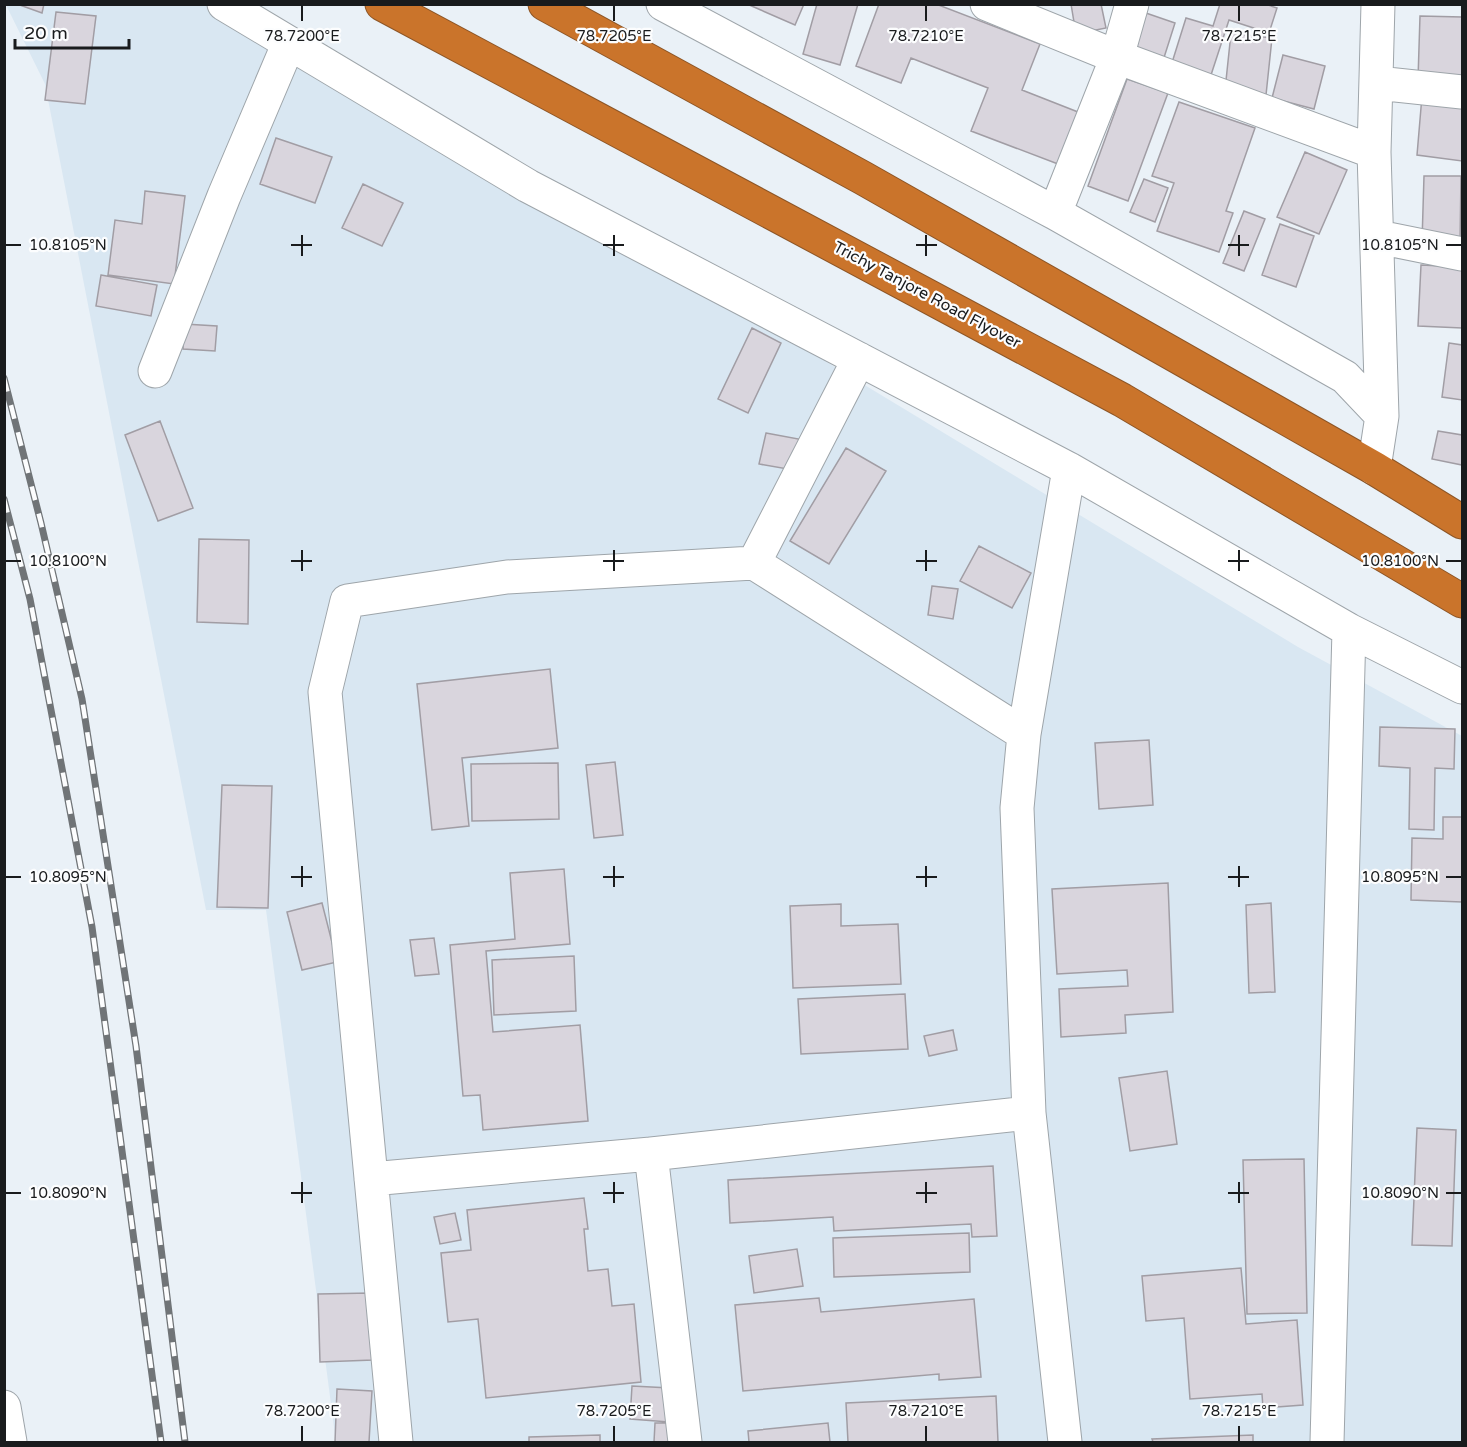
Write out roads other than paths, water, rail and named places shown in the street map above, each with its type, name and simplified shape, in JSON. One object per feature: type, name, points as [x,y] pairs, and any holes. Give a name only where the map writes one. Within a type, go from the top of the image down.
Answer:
[{"type":"highway","name":"Trichy Tanjore Road Flyover","points":[[382,4],[1122,400],[1462,601]]},
{"type":"highway","points":[[545,4],[863,178],[1374,468],[1462,522]]},
{"type":"street","points":[[224,4],[288,45],[528,186],[1069,469],[1349,630],[1462,687]]},
{"type":"street","points":[[663,4],[1055,213],[1346,377],[1382,416]]},
{"type":"street","points":[[987,4],[1118,57],[1374,152]]},
{"type":"street","points":[[1055,213],[1118,57],[1132,4]]},
{"type":"street","points":[[1374,468],[1382,416],[1374,152],[1378,4]]},
{"type":"street","points":[[155,371],[224,196],[288,45]]},
{"type":"street","points":[[1377,83],[1462,92]]},
{"type":"street","points":[[1378,237],[1462,254]]},
{"type":"street","points":[[754,563],[859,359]]},
{"type":"street","points":[[1065,1443],[1029,1113],[1017,808],[1024,734],[1069,469]]},
{"type":"street","points":[[396,1443],[325,692],[347,601],[507,577],[754,563],[1024,734]]},
{"type":"street","points":[[1327,1443],[1349,630]]},
{"type":"street","points":[[371,1179],[651,1154],[1029,1113]]},
{"type":"street","points":[[651,1154],[685,1443]]},
{"type":"street","points":[[4,1407],[10,1443]]},
{"type":"railway","points":[[4,378],[82,699],[136,1046],[185,1442]]},
{"type":"railway","points":[[4,499],[30,599],[92,927],[161,1442]]}]
